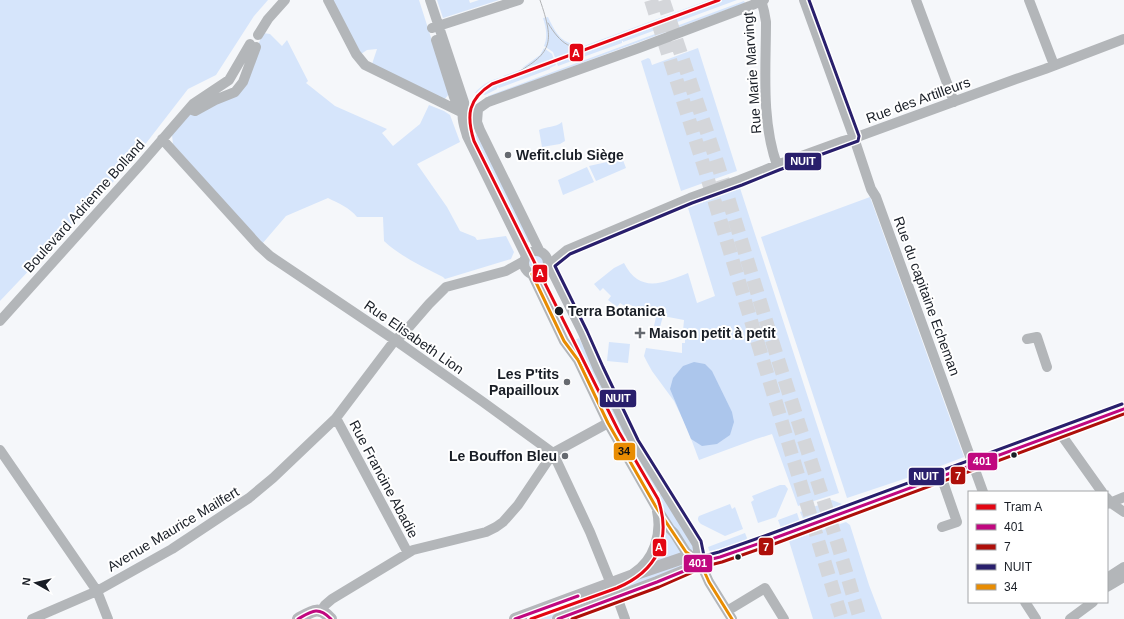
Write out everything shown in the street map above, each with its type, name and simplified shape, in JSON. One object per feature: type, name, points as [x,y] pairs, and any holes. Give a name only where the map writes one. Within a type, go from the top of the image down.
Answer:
[{"type":"main road","points":[[558,619],[689,569],[700,562],[740,550],[1124,409]]},
{"type":"main road","points":[[516,619],[686,557],[700,562]]},
{"type":"main road","points":[[298,619],[316,610],[321,611],[331,619]]},
{"type":"street","points":[[258,35],[268,19],[284,0]]},
{"type":"street","points":[[328,0],[356,54],[365,65],[463,113],[478,109],[488,102],[639,48],[762,1]]},
{"type":"street","points":[[423,0],[464,102],[465,107],[463,122],[467,136],[525,258],[524,266],[530,273],[564,341],[578,360],[608,423],[656,507],[686,552],[700,562]]},
{"type":"street","points":[[430,0],[435,27]]},
{"type":"street","points":[[435,27],[519,0]]},
{"type":"street","name":"Rue du capitaine Echeman","points":[[804,0],[871,189],[878,203],[983,491]]},
{"type":"street","points":[[916,0],[954,102]]},
{"type":"street","points":[[1029,0],[1054,65]]},
{"type":"street","name":"Rue Marie Marvingt","points":[[762,1],[766,22],[766,97],[769,131],[777,165]]},
{"type":"street","name":"Rue des Artilleurs","points":[[549,265],[567,250],[693,197],[1124,39]]},
{"type":"street","name":"Boulevard Adrienne Bolland","points":[[0,321],[193,104],[228,80],[253,46]]},
{"type":"street","points":[[478,109],[477,122],[480,130],[541,251],[548,257],[549,265],[583,333],[598,369],[634,442],[697,544],[700,562],[709,582],[729,615],[765,588],[784,619]]},
{"type":"street","name":"Rue Elisabeth Lion","points":[[162,139],[258,245],[270,256],[395,340],[553,453],[590,532],[611,584]]},
{"type":"street","points":[[525,258],[533,250],[541,251]]},
{"type":"street","name":"Rue des Artilleurs","points":[[541,251],[567,250]]},
{"type":"street","name":"Avenue Maurice Mailfert","points":[[32,619],[97,591],[172,549],[250,498],[336,418],[395,340],[403,334],[446,287],[506,271],[525,258]]},
{"type":"street","points":[[530,273],[537,275],[541,274],[547,270],[549,265]]},
{"type":"street","name":"Avenue Maurice Mailfert","points":[[506,271],[530,273]]},
{"type":"street","points":[[1027,339],[1037,336],[1046,368]]},
{"type":"street","name":"Rue Francine Abadie","points":[[336,418],[408,553]]},
{"type":"street","points":[[321,611],[332,599],[413,550],[486,532],[496,527],[503,522],[518,505],[553,453],[608,423]]},
{"type":"street","points":[[1060,433],[1101,491]]},
{"type":"street","points":[[0,450],[97,591],[108,619]]},
{"type":"street","points":[[941,476],[957,522],[942,527]]},
{"type":"street","points":[[1108,502],[1124,497]]},
{"type":"street","points":[[1108,502],[1124,512]]},
{"type":"street","points":[[628,578],[646,562],[655,546],[658,529],[656,507]]},
{"type":"street","points":[[1108,577],[1124,567]]},
{"type":"street","points":[[1108,586],[1124,578]]},
{"type":"street","points":[[617,597],[626,619]]},
{"type":"street","points":[[1026,603],[1036,619]]},
{"type":"street","points":[[1070,619],[1092,603]]},
{"type":"shaded area","points":[[0,0],[268,0],[254,16],[216,75],[188,89],[130,164],[0,301]]},
{"type":"shaded area","points":[[332,0],[419,0],[449,94],[444,100],[372,64],[377,49],[367,50],[361,54]]},
{"type":"shaded area","points":[[437,0],[469,0],[470,3],[479,0],[499,0],[443,18]]},
{"type":"shaded area","points":[[709,0],[737,0],[623,42],[622,41],[622,43],[558,66],[553,52],[544,46],[546,32],[543,18],[548,17],[554,29],[565,41],[584,46]]},
{"type":"shaded area","points":[[744,1],[745,3],[488,98],[488,96]]},
{"type":"shaded area","points":[[263,33],[270,34],[282,46],[287,40],[308,81],[306,83],[335,106],[387,129],[382,133],[393,146],[420,124],[429,105],[450,115],[460,142],[417,164],[447,207],[460,231],[475,237],[477,240],[506,236],[514,252],[511,259],[445,279],[405,257],[384,241],[383,217],[357,217],[347,208],[328,198],[286,216],[262,244],[173,144],[172,135],[191,113],[242,84]]},
{"type":"shaded area","points":[[544,48],[552,54],[556,65],[550,69],[499,88],[498,87],[485,95],[475,93],[490,81],[502,78],[504,77],[503,76],[534,65],[522,68],[540,55]]},
{"type":"shaded area","points":[[698,48],[737,171],[681,191],[641,61],[648,58],[650,59],[652,65]]},
{"type":"shaded area","points":[[562,122],[565,141],[560,144],[542,147],[539,130]]},
{"type":"shaded area","points":[[478,134],[531,241],[523,245],[470,137]]},
{"type":"shaded area","points":[[621,155],[626,168],[596,181],[589,166],[607,162]]},
{"type":"shaded area","points":[[587,167],[594,182],[563,195],[558,180]]},
{"type":"shaded area","points":[[740,188],[839,493],[798,506],[772,434],[699,460],[687,428],[674,401],[652,371],[644,356],[646,348],[682,353],[682,343],[685,343],[685,331],[683,331],[684,320],[663,316],[660,327],[654,326],[656,317],[629,304],[626,307],[620,303],[617,307],[608,300],[611,296],[603,288],[600,291],[594,284],[614,268],[624,263],[630,273],[637,279],[645,282],[661,282],[688,273],[697,303],[715,296],[688,208]]},
{"type":"shaded area","points":[[870,197],[964,457],[925,472],[847,498],[761,237]]},
{"type":"shaded area","points":[[537,254],[543,256],[545,262],[543,268],[537,270],[531,268],[529,262],[531,256]]},
{"type":"shaded area","points":[[579,338],[627,434],[620,439],[571,342]]},
{"type":"shaded area","points":[[609,342],[630,344],[628,363],[607,361]]},
{"type":"shaded area","points":[[631,440],[660,490],[653,495],[623,444]]},
{"type":"shaded area","points":[[780,485],[785,485],[788,489],[776,517],[758,523],[751,502],[754,500],[752,496]]},
{"type":"shaded area","points":[[662,493],[694,546],[694,550],[691,551],[654,498]]},
{"type":"shaded area","points":[[832,500],[842,504],[843,507],[804,521],[800,512]]},
{"type":"shaded area","points":[[730,504],[732,509],[735,507],[743,529],[725,536],[701,524],[699,521],[699,516]]},
{"type":"shaded area","points":[[797,513],[800,522],[781,528],[778,520]]},
{"type":"shaded area","points":[[661,521],[682,553],[644,568]]},
{"type":"shaded area","points":[[846,522],[850,525],[869,585],[882,619],[813,619],[789,541]]},
{"type":"shaded area","points":[[745,533],[747,538],[745,542],[710,553],[708,547]]},
{"type":"shaded area","points":[[684,560],[690,564],[604,599],[601,590]]},
{"type":"shaded area","points":[[598,591],[601,600],[550,619],[522,619]]},
{"type":"water","points":[[694,362],[705,364],[712,371],[732,412],[734,422],[730,435],[717,444],[702,446],[691,439],[670,389],[673,378],[683,366]]},
{"type":"tunnel","points":[[651,0],[705,170],[842,619]]},
{"type":"tunnel","points":[[663,0],[718,165],[860,619]]},
{"type":"tram line","points":[[511,76],[535,61],[543,53],[547,46],[548,27],[540,0]]},
{"type":"tram line","name":"A","points":[[531,619],[617,588],[631,581],[642,573],[658,552],[662,541],[662,514],[658,499],[619,432],[474,141],[470,123],[471,108],[478,96],[492,84],[719,0]]},
{"type":"tram line","points":[[548,23],[557,36],[568,45],[580,48],[597,45]]},
{"type":"transit line","name":"NUIT","points":[[809,0],[859,136],[858,141],[692,203],[570,254],[555,266],[638,440],[701,541],[704,556],[770,534],[1122,404]]},
{"type":"transit line","name":"34","points":[[532,274],[564,341],[578,360],[608,423],[656,507],[686,552],[700,562],[709,582],[732,619]]},
{"type":"transit line","name":"401","points":[[558,619],[657,582],[689,569],[700,562],[720,557],[772,539],[1124,409]]},
{"type":"transit line","name":"7","points":[[572,619],[659,587],[702,567],[722,562],[774,544],[1124,414]]},
{"type":"transit line","name":"401","points":[[515,619],[578,596]]},
{"type":"transit line","name":"7","points":[[530,619],[580,601]]},
{"type":"transit line","name":"401","points":[[298,619],[315,611],[322,612],[331,619]]},
{"type":"place","name":"Wefit.club Siège","points":[[508,155]]},
{"type":"place","name":"Terra Botanica","points":[[559,311]]},
{"type":"place","name":"Maison petit à petit","points":[[640,333]]},
{"type":"place","name":"Les P'tits Papailloux","points":[[567,382]]},
{"type":"place","name":"Le Bouffon Bleu","points":[[565,456]]}]
